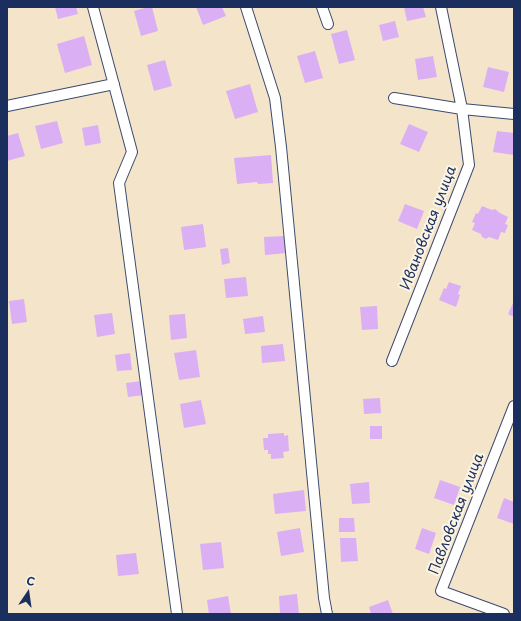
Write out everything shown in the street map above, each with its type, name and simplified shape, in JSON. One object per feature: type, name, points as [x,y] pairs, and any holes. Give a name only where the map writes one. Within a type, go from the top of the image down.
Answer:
[{"type":"street","points":[[93,7],[132,152],[119,183],[177,614]]},
{"type":"street","points":[[246,7],[275,98],[323,590],[327,614]]},
{"type":"street","points":[[322,7],[328,24]]},
{"type":"street","name":"Ивановская улица","points":[[392,361],[469,165],[462,109],[441,7]]},
{"type":"street","points":[[7,106],[114,84]]},
{"type":"street","points":[[394,98],[462,109],[514,114]]},
{"type":"street","name":"Павловская улица","points":[[504,614],[441,591],[514,406]]},
{"type":"building","points":[[55,7],[76,7],[78,14],[58,19]]},
{"type":"building","points":[[152,7],[158,31],[141,36],[134,11]]},
{"type":"building","points":[[196,7],[222,7],[226,16],[203,25]]},
{"type":"building","points":[[404,7],[423,7],[426,17],[407,21]]},
{"type":"building","points":[[395,21],[399,37],[383,41],[379,25]]},
{"type":"building","points":[[347,30],[355,60],[339,64],[331,34]]},
{"type":"building","points":[[84,36],[92,65],[65,73],[57,44]]},
{"type":"building","points":[[315,51],[323,78],[305,83],[297,56]]},
{"type":"building","points":[[433,56],[437,77],[418,80],[415,59]]},
{"type":"building","points":[[165,60],[172,86],[154,91],[147,65]]},
{"type":"building","points":[[488,67],[509,72],[504,92],[483,87]]},
{"type":"building","points":[[250,84],[258,112],[235,119],[226,91]]},
{"type":"building","points":[[57,121],[63,143],[41,149],[35,126]]},
{"type":"building","points":[[409,124],[428,132],[419,152],[400,144]]},
{"type":"building","points":[[98,125],[101,143],[85,146],[82,128]]},
{"type":"building","points":[[497,131],[514,133],[514,155],[493,152]]},
{"type":"building","points":[[18,133],[25,156],[7,161],[7,136]]},
{"type":"building","points":[[271,155],[273,183],[258,184],[257,182],[237,184],[234,158]]},
{"type":"building","points":[[405,204],[424,211],[417,229],[398,221]]},
{"type":"building","points":[[482,206],[492,210],[495,209],[508,217],[505,224],[508,225],[505,233],[501,232],[498,240],[489,237],[486,239],[482,237],[481,234],[472,230],[475,223],[472,222],[476,213],[478,214]]},
{"type":"building","points":[[203,224],[206,247],[184,250],[181,227]]},
{"type":"building","points":[[285,236],[287,253],[265,255],[264,237]]},
{"type":"building","points":[[228,248],[230,263],[222,265],[220,249]]},
{"type":"building","points":[[246,277],[248,296],[226,298],[224,279]]},
{"type":"building","points":[[449,282],[461,286],[456,307],[439,300],[444,288],[446,289]]},
{"type":"building","points":[[24,299],[27,322],[12,324],[9,301]]},
{"type":"building","points":[[514,301],[514,317],[508,314]]},
{"type":"building","points":[[377,306],[378,329],[362,330],[360,307]]},
{"type":"building","points":[[112,313],[115,334],[97,337],[94,315]]},
{"type":"building","points":[[185,314],[187,338],[171,340],[169,315]]},
{"type":"building","points":[[263,316],[265,332],[245,334],[243,319]]},
{"type":"building","points":[[283,344],[285,361],[262,363],[261,346]]},
{"type":"building","points":[[196,350],[200,377],[179,380],[174,353]]},
{"type":"building","points":[[130,353],[132,370],[117,371],[115,355]]},
{"type":"building","points":[[142,381],[144,395],[128,397],[126,383]]},
{"type":"building","points":[[380,398],[381,413],[364,414],[363,399]]},
{"type":"building","points":[[201,400],[206,424],[184,428],[180,404]]},
{"type":"building","points":[[370,426],[382,426],[382,439],[370,439]]},
{"type":"building","points":[[284,433],[284,436],[288,435],[289,451],[283,452],[284,458],[271,459],[271,454],[268,454],[268,450],[264,450],[263,438],[268,438],[268,434]]},
{"type":"building","points":[[440,480],[460,487],[454,505],[434,498]]},
{"type":"building","points":[[369,482],[370,503],[352,504],[350,484]]},
{"type":"building","points":[[304,490],[306,511],[275,514],[273,494]]},
{"type":"building","points":[[504,498],[514,502],[514,524],[497,518]]},
{"type":"building","points":[[339,518],[354,518],[355,532],[339,532]]},
{"type":"building","points":[[300,528],[304,552],[281,556],[277,532]]},
{"type":"building","points":[[422,528],[436,533],[429,554],[415,549]]},
{"type":"building","points":[[340,538],[356,538],[358,561],[341,562]]},
{"type":"building","points":[[221,542],[224,568],[203,570],[200,544]]},
{"type":"building","points":[[136,553],[139,574],[118,576],[116,555]]},
{"type":"building","points":[[297,594],[299,614],[280,614],[279,596]]},
{"type":"building","points":[[228,596],[231,614],[209,614],[207,600]]},
{"type":"building","points":[[388,600],[393,614],[371,614],[369,607]]}]
